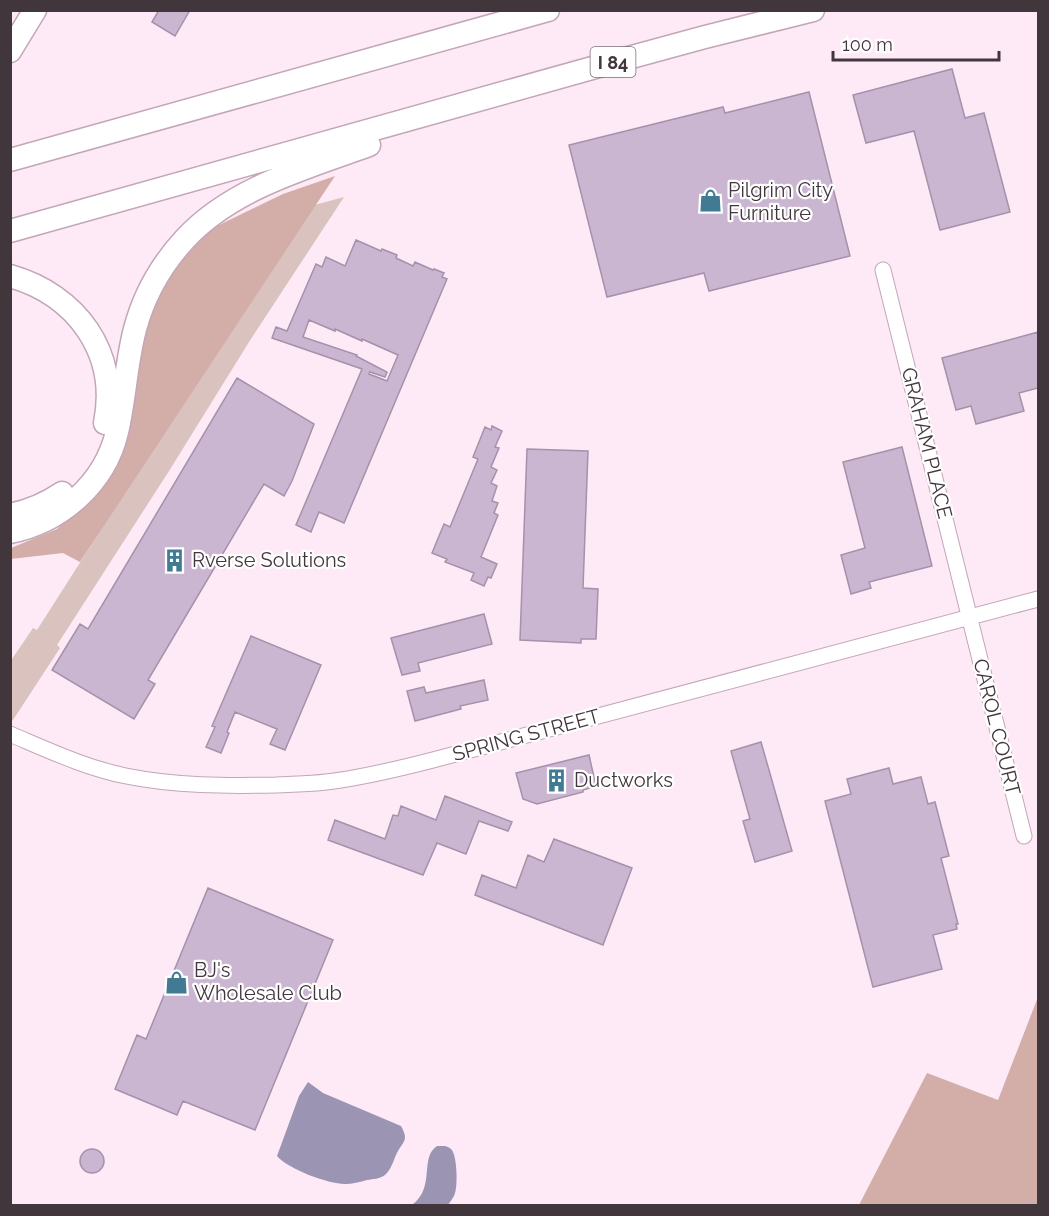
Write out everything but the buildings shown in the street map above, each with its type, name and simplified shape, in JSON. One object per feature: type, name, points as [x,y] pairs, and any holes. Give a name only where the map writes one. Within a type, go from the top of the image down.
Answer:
[{"type":"highway","points":[[12,46],[35,10]]},
{"type":"highway","points":[[10,160],[548,10]]},
{"type":"highway","name":"I 84","points":[[10,231],[330,142],[411,125],[550,80],[813,10]]},
{"type":"highway","points":[[10,532],[40,523],[74,502],[87,489],[105,463],[117,434],[133,338],[140,313],[153,282],[184,239],[216,211],[260,187],[411,125]]},
{"type":"highway","points":[[10,276],[46,290],[77,315],[99,350],[108,384],[103,430],[86,468],[76,480],[50,501],[36,508],[10,514]]},
{"type":"street","name":"GRAHAM PLACE","points":[[883,270],[970,617]]},
{"type":"street","name":"SPRING STREET","points":[[10,734],[73,761],[124,776],[149,780],[244,786],[327,782],[423,763],[1038,600]]},
{"type":"street","name":"CAROL COURT","points":[[970,617],[1024,836]]},
{"type":"shaded area","points":[[335,176],[80,562],[63,553],[11,559],[11,548],[57,529],[91,494],[143,338],[157,300],[174,266],[213,228],[283,194]]},
{"type":"shaded area","points":[[344,197],[57,645],[60,648],[13,720],[10,719],[10,662],[33,628],[37,630],[307,207]]},
{"type":"shaded area","points":[[1038,997],[1038,1205],[859,1205],[927,1073],[998,1100]]},
{"type":"shaded area","points":[[308,1082],[323,1093],[401,1126],[405,1139],[385,1175],[353,1183],[338,1183],[299,1171],[277,1156],[299,1096]]},
{"type":"shaded area","points":[[437,1146],[448,1147],[453,1152],[457,1177],[454,1195],[448,1205],[412,1205],[424,1190],[429,1158]]},
{"type":"place","name":"Pilgrim City Furniture","points":[[710,201]]},
{"type":"place","name":"Rverse Solutions","points":[[174,560]]},
{"type":"place","name":"Ductworks","points":[[556,780]]},
{"type":"place","name":"BJ's Wholesale Club","points":[[176,982]]}]
